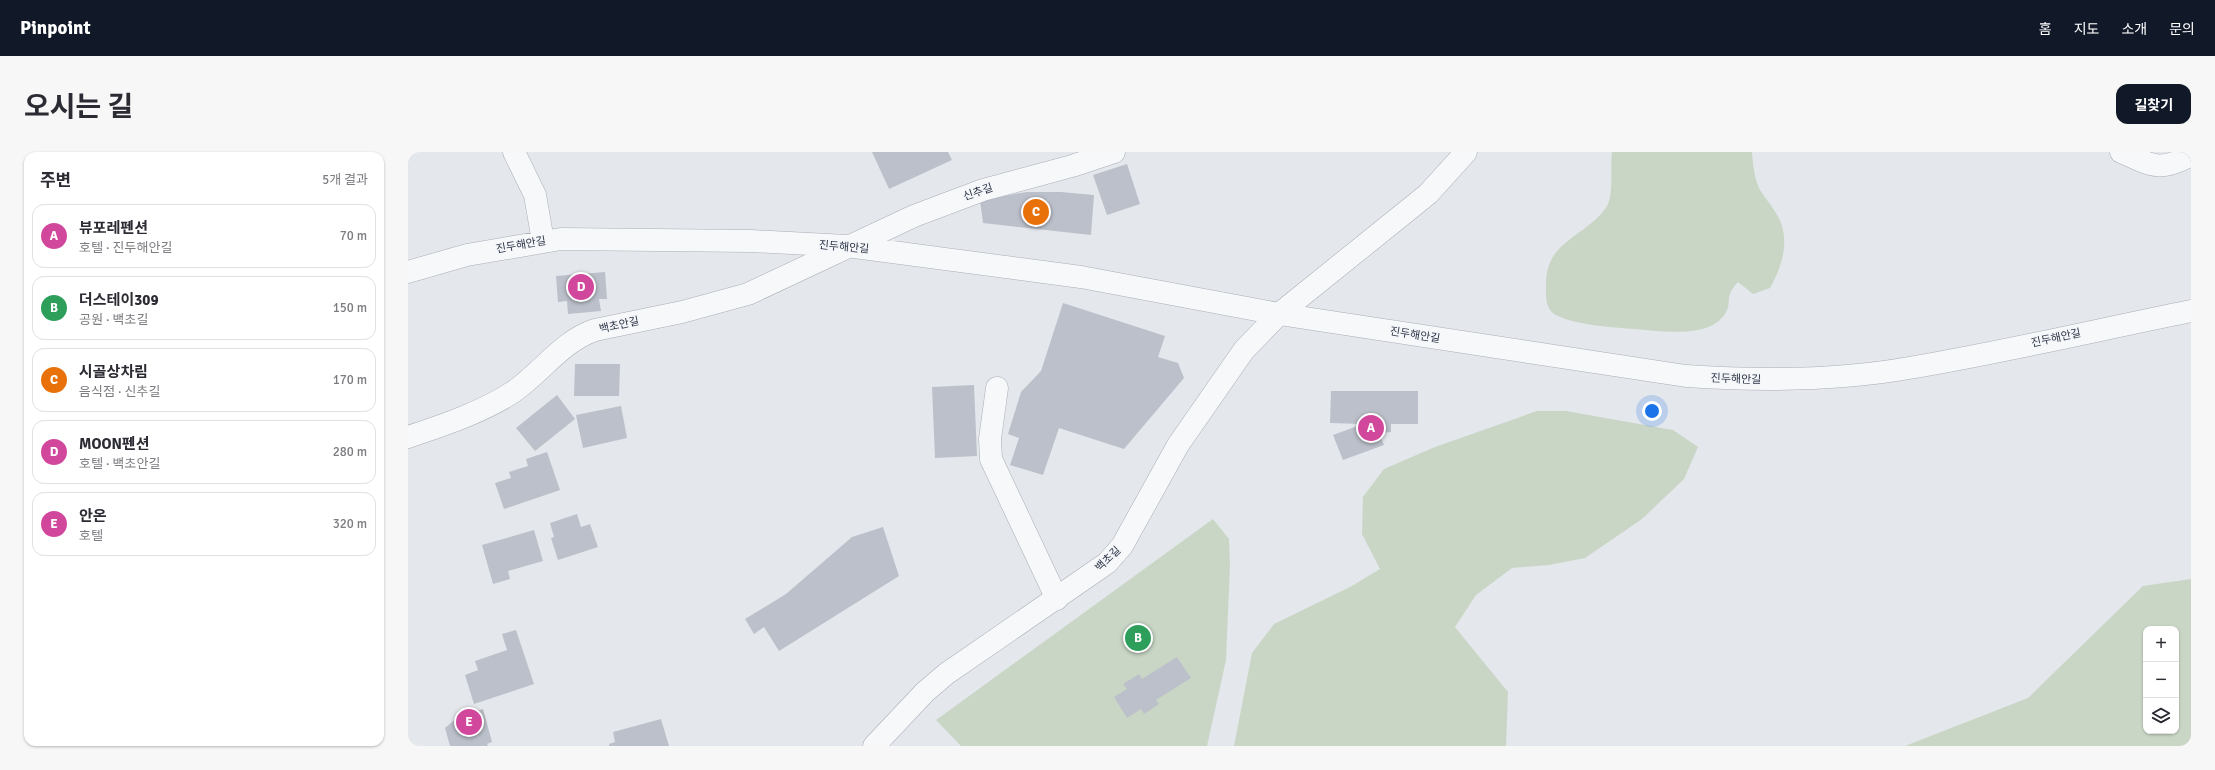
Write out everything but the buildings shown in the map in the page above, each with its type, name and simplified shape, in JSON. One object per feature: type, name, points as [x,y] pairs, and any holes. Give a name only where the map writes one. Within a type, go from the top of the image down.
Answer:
[{"type":"street","points":[[514,152],[536,195],[543,241]]},
{"type":"street","name":"신추길","points":[[847,246],[914,216],[983,190],[1072,166],[1114,152]]},
{"type":"street","points":[[1279,314],[1428,194],[1466,152]]},
{"type":"street","points":[[2121,152],[2147,163],[2166,166],[2191,155]]},
{"type":"street","name":"진두해안길","points":[[408,272],[467,255],[561,239],[718,240],[847,246],[1081,277],[1279,314],[1686,376],[1770,380],[1818,378],[1909,369],[2191,310]]},
{"type":"street","name":"백초안길","points":[[408,437],[501,399],[531,378],[582,335],[595,330],[682,312],[748,294],[774,283],[847,246]]},
{"type":"street","name":"백초길","points":[[874,746],[925,692],[946,674],[1057,599],[1107,563],[1122,546],[1178,445],[1244,350],[1279,314]]},
{"type":"street","points":[[997,388],[990,439],[991,459],[1057,599]]},
{"type":"green space","points":[[1612,152],[1752,152],[1757,184],[1779,218],[1783,232],[1783,257],[1770,288],[1753,294],[1738,282],[1733,287],[1729,296],[1725,314],[1718,322],[1708,327],[1684,332],[1603,326],[1576,322],[1556,315],[1550,310],[1548,307],[1546,294],[1546,280],[1547,271],[1552,258],[1564,244],[1596,219],[1607,206],[1611,187]]},
{"type":"green space","points":[[1537,411],[1566,411],[1673,430],[1698,447],[1684,479],[1642,519],[1585,558],[1549,565],[1512,568],[1476,595],[1455,627],[1508,692],[1506,746],[1234,746],[1252,653],[1274,624],[1350,587],[1380,569],[1362,534],[1363,497],[1384,469],[1435,447]]},
{"type":"green space","points":[[1213,519],[1229,539],[1230,566],[1226,660],[1207,746],[961,746],[936,720]]},
{"type":"green space","points":[[2191,579],[2191,746],[1905,746],[2028,698],[2143,586]]},
{"type":"place","name":"시골상차림","points":[[1036,212]]},
{"type":"place","name":"MOON펜션","points":[[581,287]]},
{"type":"place","name":"뷰포레펜션","points":[[1371,428]]},
{"type":"place","name":"더스테이309","points":[[1138,638]]},
{"type":"place","name":"안온","points":[[469,722]]}]
